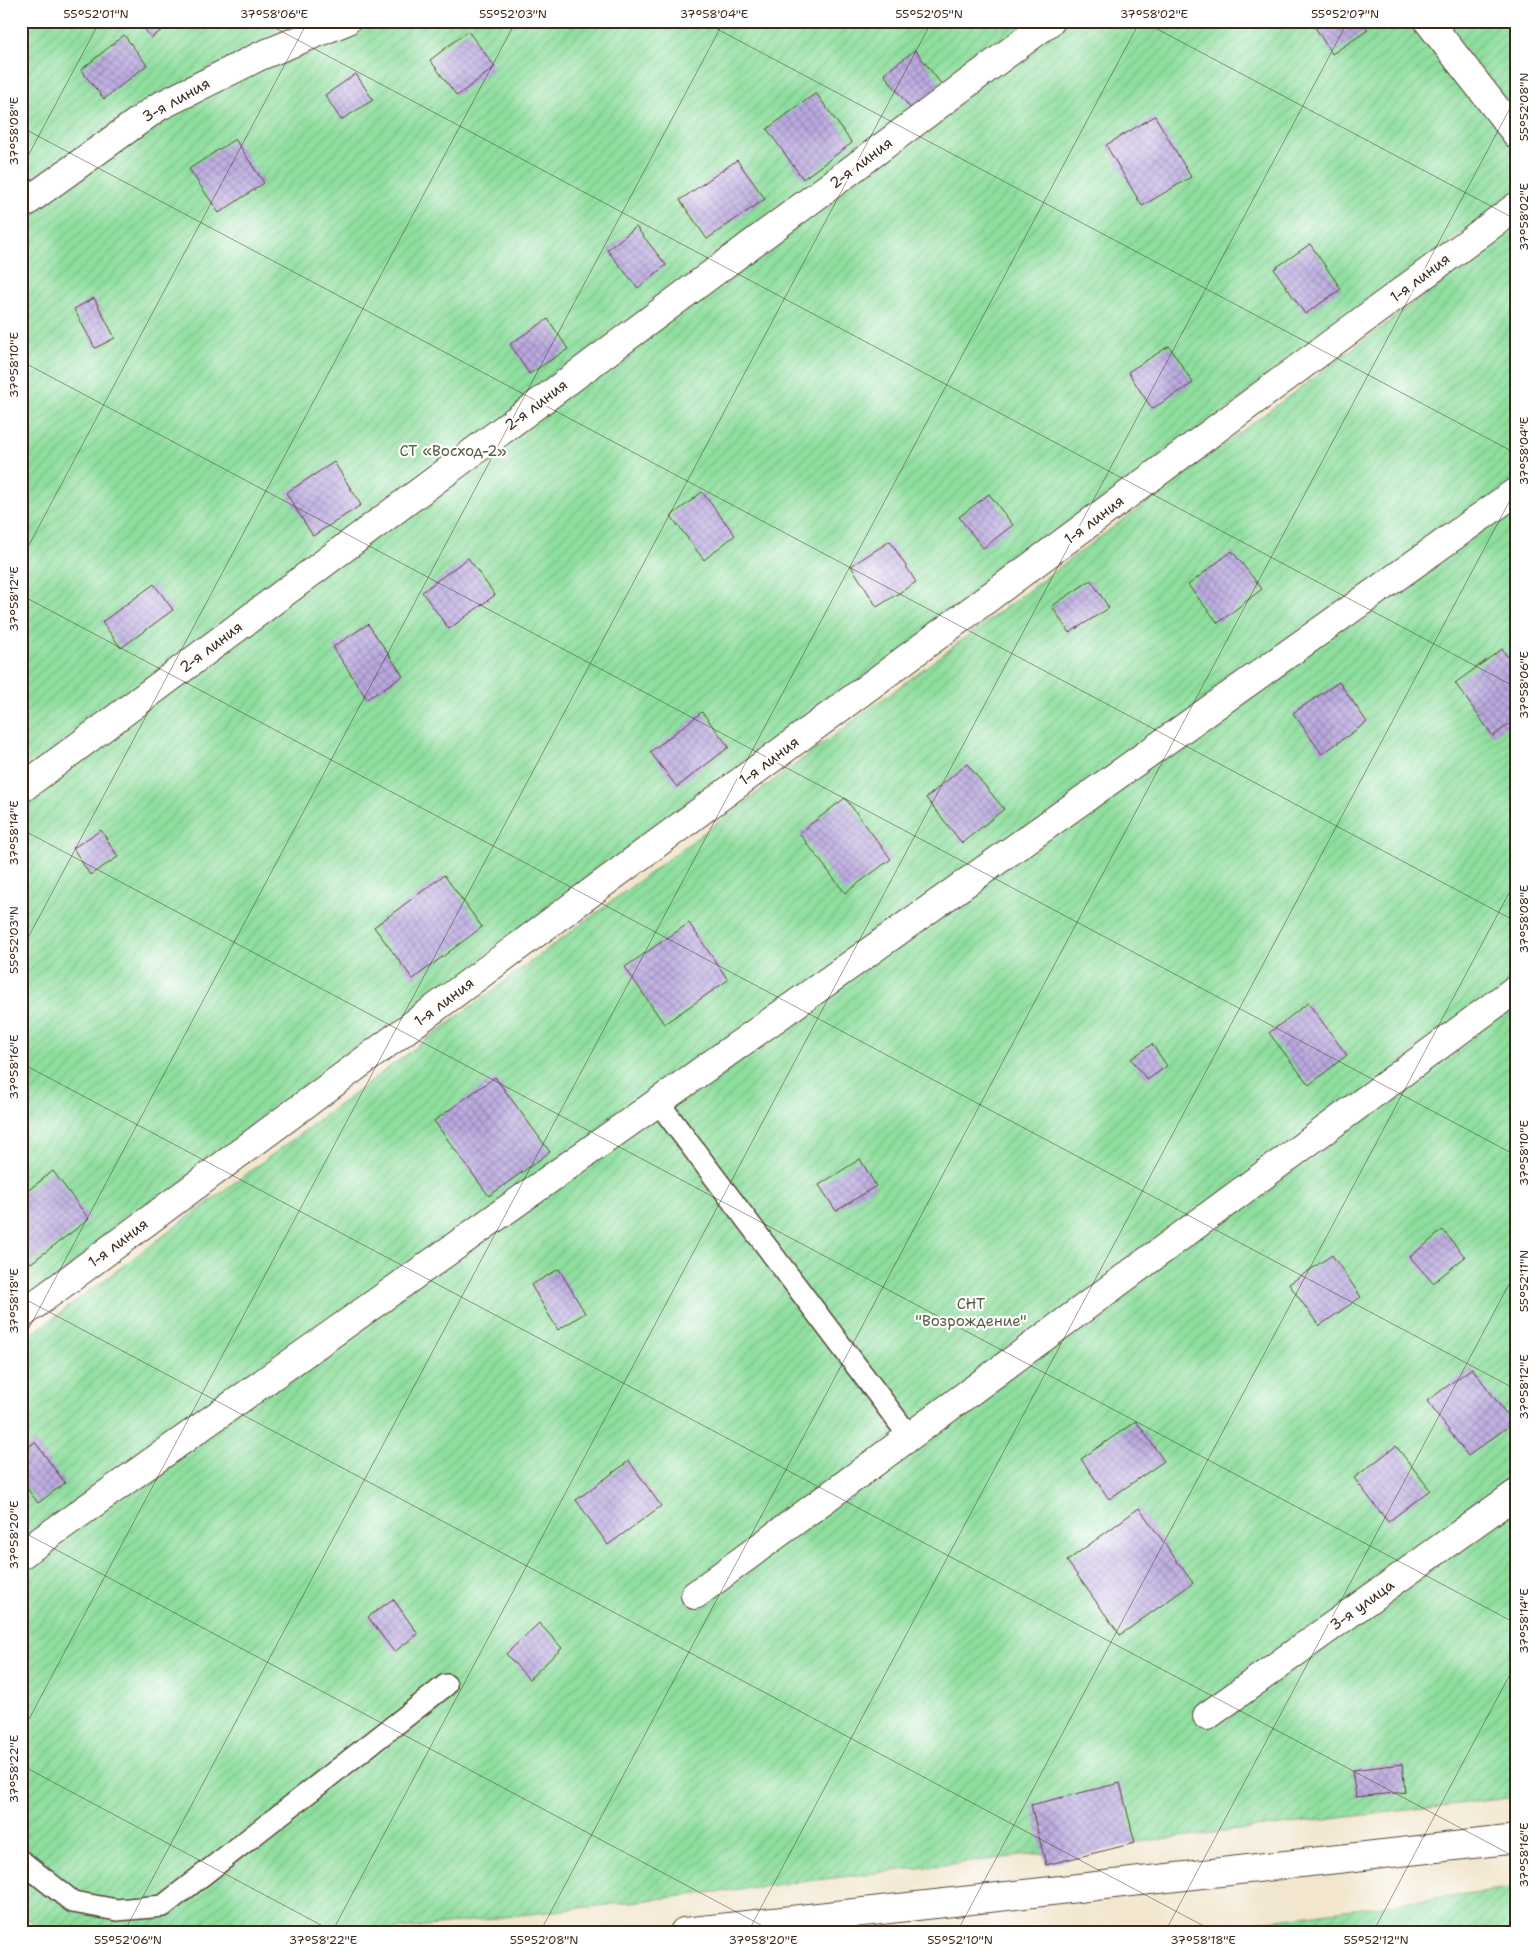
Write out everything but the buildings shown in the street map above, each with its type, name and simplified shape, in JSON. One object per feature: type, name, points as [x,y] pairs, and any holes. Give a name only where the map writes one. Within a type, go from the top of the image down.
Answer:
[{"type":"street","name":"3-я линия","points":[[21,206],[158,107],[260,56],[346,21]]},
{"type":"street","name":"2-я линия","points":[[21,789],[1051,21]]},
{"type":"street","points":[[1428,21],[1517,135]]},
{"type":"street","name":"1-я линия","points":[[21,1315],[1517,206]]},
{"type":"street","points":[[21,1555],[1517,491]]},
{"type":"street","points":[[695,1595],[1517,988]]},
{"type":"street","name":"3-я улица","points":[[1207,1716],[1517,1493]]},
{"type":"street","points":[[684,1932],[1517,1839]]},
{"type":"lane","points":[[658,1102],[909,1436]]},
{"type":"lane","points":[[21,1861],[73,1902],[117,1910],[163,1906],[446,1685]]},
{"type":"green space","name":"СТ «Восход-2»","points":[[21,21],[1517,21],[1517,192],[21,1312]]},
{"type":"green space","name":"СНТ \"Возрождение\"","points":[[1517,226],[1517,1797],[378,1932],[42,1932],[21,1912],[21,1342]]},
{"type":"green space","points":[[1517,1887],[1517,1932],[1181,1932]]}]
